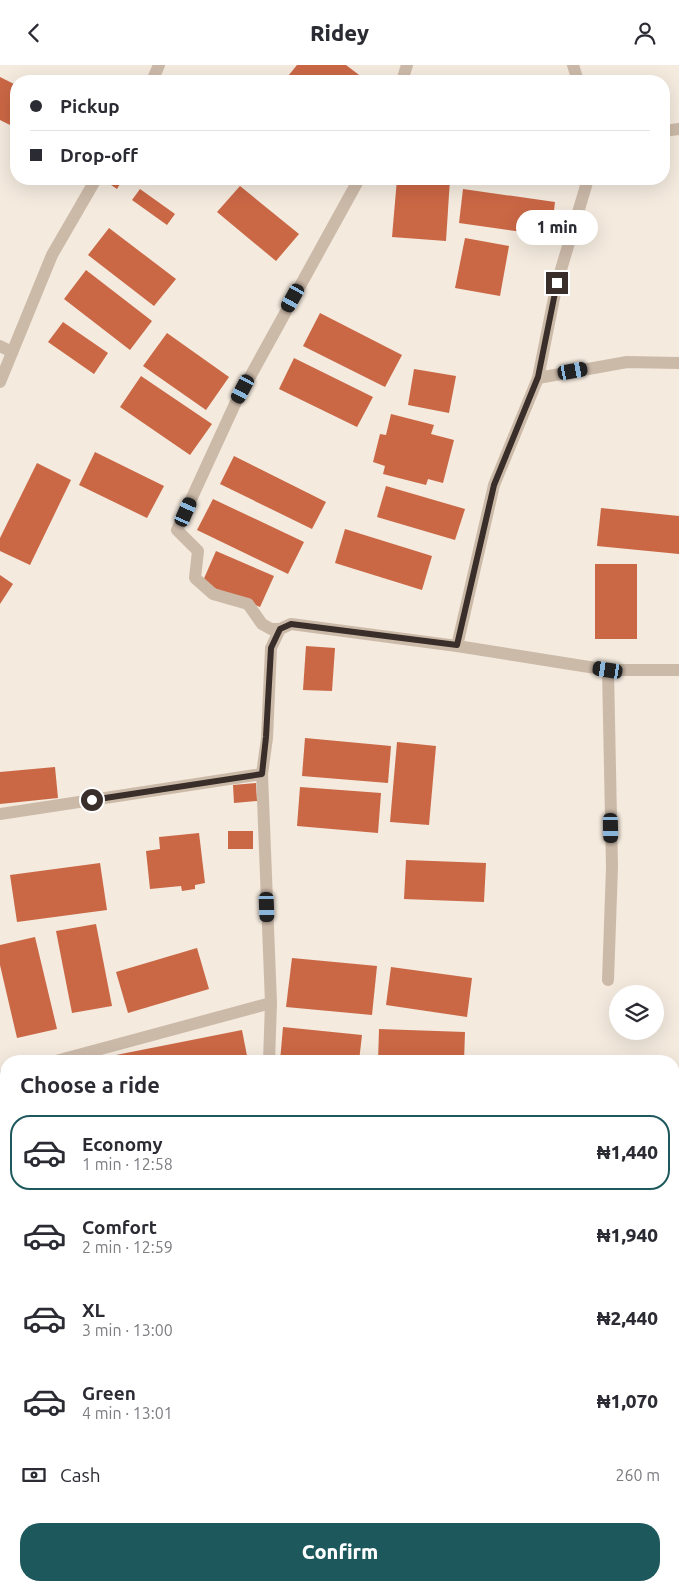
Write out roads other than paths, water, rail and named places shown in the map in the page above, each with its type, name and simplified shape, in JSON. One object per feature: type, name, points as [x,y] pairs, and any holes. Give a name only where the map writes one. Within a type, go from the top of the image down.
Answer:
[{"type":"street","points":[[0,382],[52,255],[93,185]]},
{"type":"street","points":[[356,185],[235,403],[178,530],[198,551],[195,578],[213,594],[248,604],[262,625],[271,629],[280,629],[291,624],[457,645],[608,670],[679,670]]},
{"type":"street","points":[[457,645],[494,485],[538,377],[557,283],[586,185]]},
{"type":"street","points":[[0,346],[12,352]]},
{"type":"street","points":[[538,377],[627,363],[679,363]]},
{"type":"street","points":[[270,1055],[271,1003],[262,774],[271,648],[280,629]]},
{"type":"street","points":[[608,670],[612,867],[608,980]]},
{"type":"street","points":[[0,814],[262,774]]},
{"type":"street","points":[[78,1055],[271,1003]]}]
